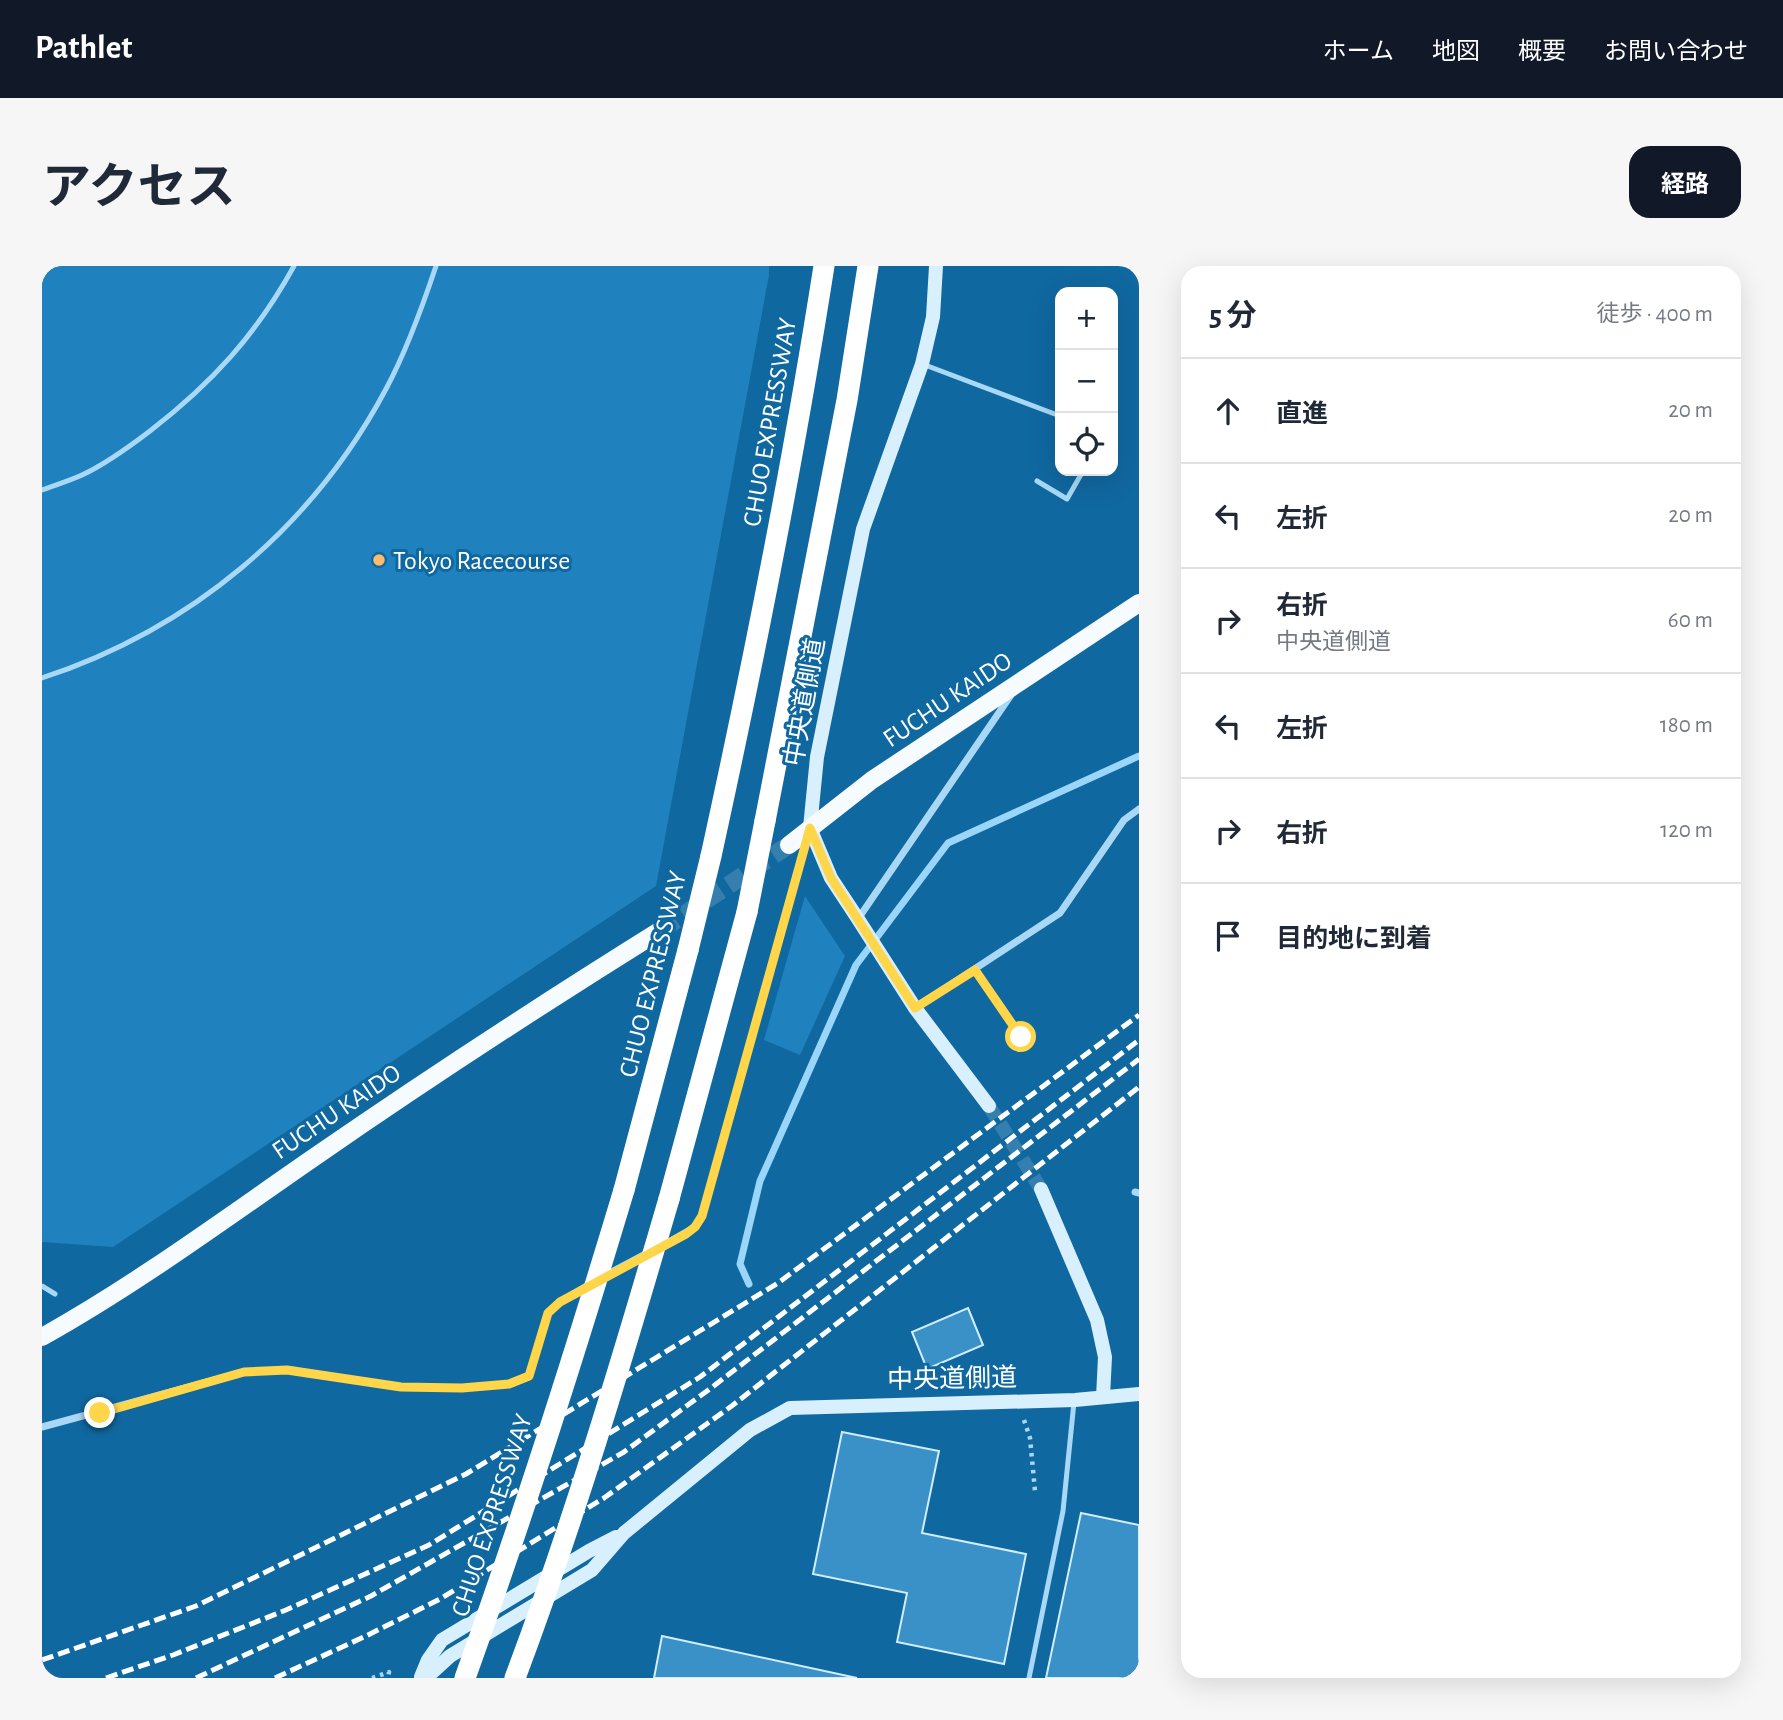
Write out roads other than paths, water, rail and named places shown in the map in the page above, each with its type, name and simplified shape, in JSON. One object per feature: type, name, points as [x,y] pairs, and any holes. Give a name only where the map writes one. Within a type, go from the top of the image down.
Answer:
[{"type":"highway","name":"CHUO EXPRESSWAY","points":[[465,1678],[582,1331],[624,1190],[688,950],[755,655],[804,394],[824,266]]},
{"type":"highway","points":[[514,1678],[540,1610],[626,1347],[673,1186],[747,912],[798,663],[869,266]]},
{"type":"main road","name":"FUCHU KAIDO","points":[[789,845],[872,780],[1021,680],[1136,608]]},
{"type":"main road","name":"FUCHU KAIDO","points":[[42,1337],[224,1219],[521,1017],[661,930]]},
{"type":"street","name":"中央道側道","points":[[936,266],[933,317],[922,364],[863,530],[817,757],[810,828],[831,878],[915,1008],[989,1107]]},
{"type":"street","points":[[858,919],[1021,680]]},
{"type":"street","points":[[915,1008],[1060,913],[1124,820],[1139,809]]},
{"type":"street","points":[[42,1427],[244,1372],[287,1370],[401,1387],[462,1388],[509,1384],[529,1376],[548,1313],[560,1302],[686,1234],[702,1216],[810,828]]},
{"type":"street","points":[[975,970],[1021,1037]]},
{"type":"street","points":[[1041,1189],[1097,1320],[1105,1357],[1103,1397]]},
{"type":"street","name":"中央道側道","points":[[423,1678],[450,1656],[592,1570],[624,1533],[750,1430],[790,1408],[1075,1400],[1139,1394]]},
{"type":"lane","points":[[42,490],[84,474],[130,447],[188,402],[234,355],[276,298],[294,266]]},
{"type":"lane","points":[[42,678],[80,666],[134,639],[204,598],[284,530],[340,462],[387,388],[419,315],[436,266]]},
{"type":"lane","points":[[922,364],[1055,413]]},
{"type":"lane","points":[[1037,481],[1067,499],[1080,476]]},
{"type":"lane","points":[[42,1286],[55,1294]]},
{"type":"lane","points":[[1030,1678],[1063,1511],[1075,1400]]},
{"type":"waterway","points":[[749,1284],[740,1264],[760,1181],[856,965],[948,843],[1139,756]]},
{"type":"tunnel","points":[[661,930],[789,845]]},
{"type":"tunnel","points":[[989,1106],[1041,1189]]},
{"type":"railway","points":[[42,1660],[196,1606],[466,1474],[778,1283],[1139,1015]]},
{"type":"railway","points":[[106,1678],[173,1655],[286,1610],[429,1545],[700,1377],[1139,1040]]},
{"type":"railway","points":[[196,1678],[371,1596],[624,1452],[1139,1059]]},
{"type":"railway","points":[[275,1678],[440,1599],[604,1498],[733,1405],[1139,1087]]},
{"type":"place","name":"Tokyo Racecourse","points":[[379,560]]}]
